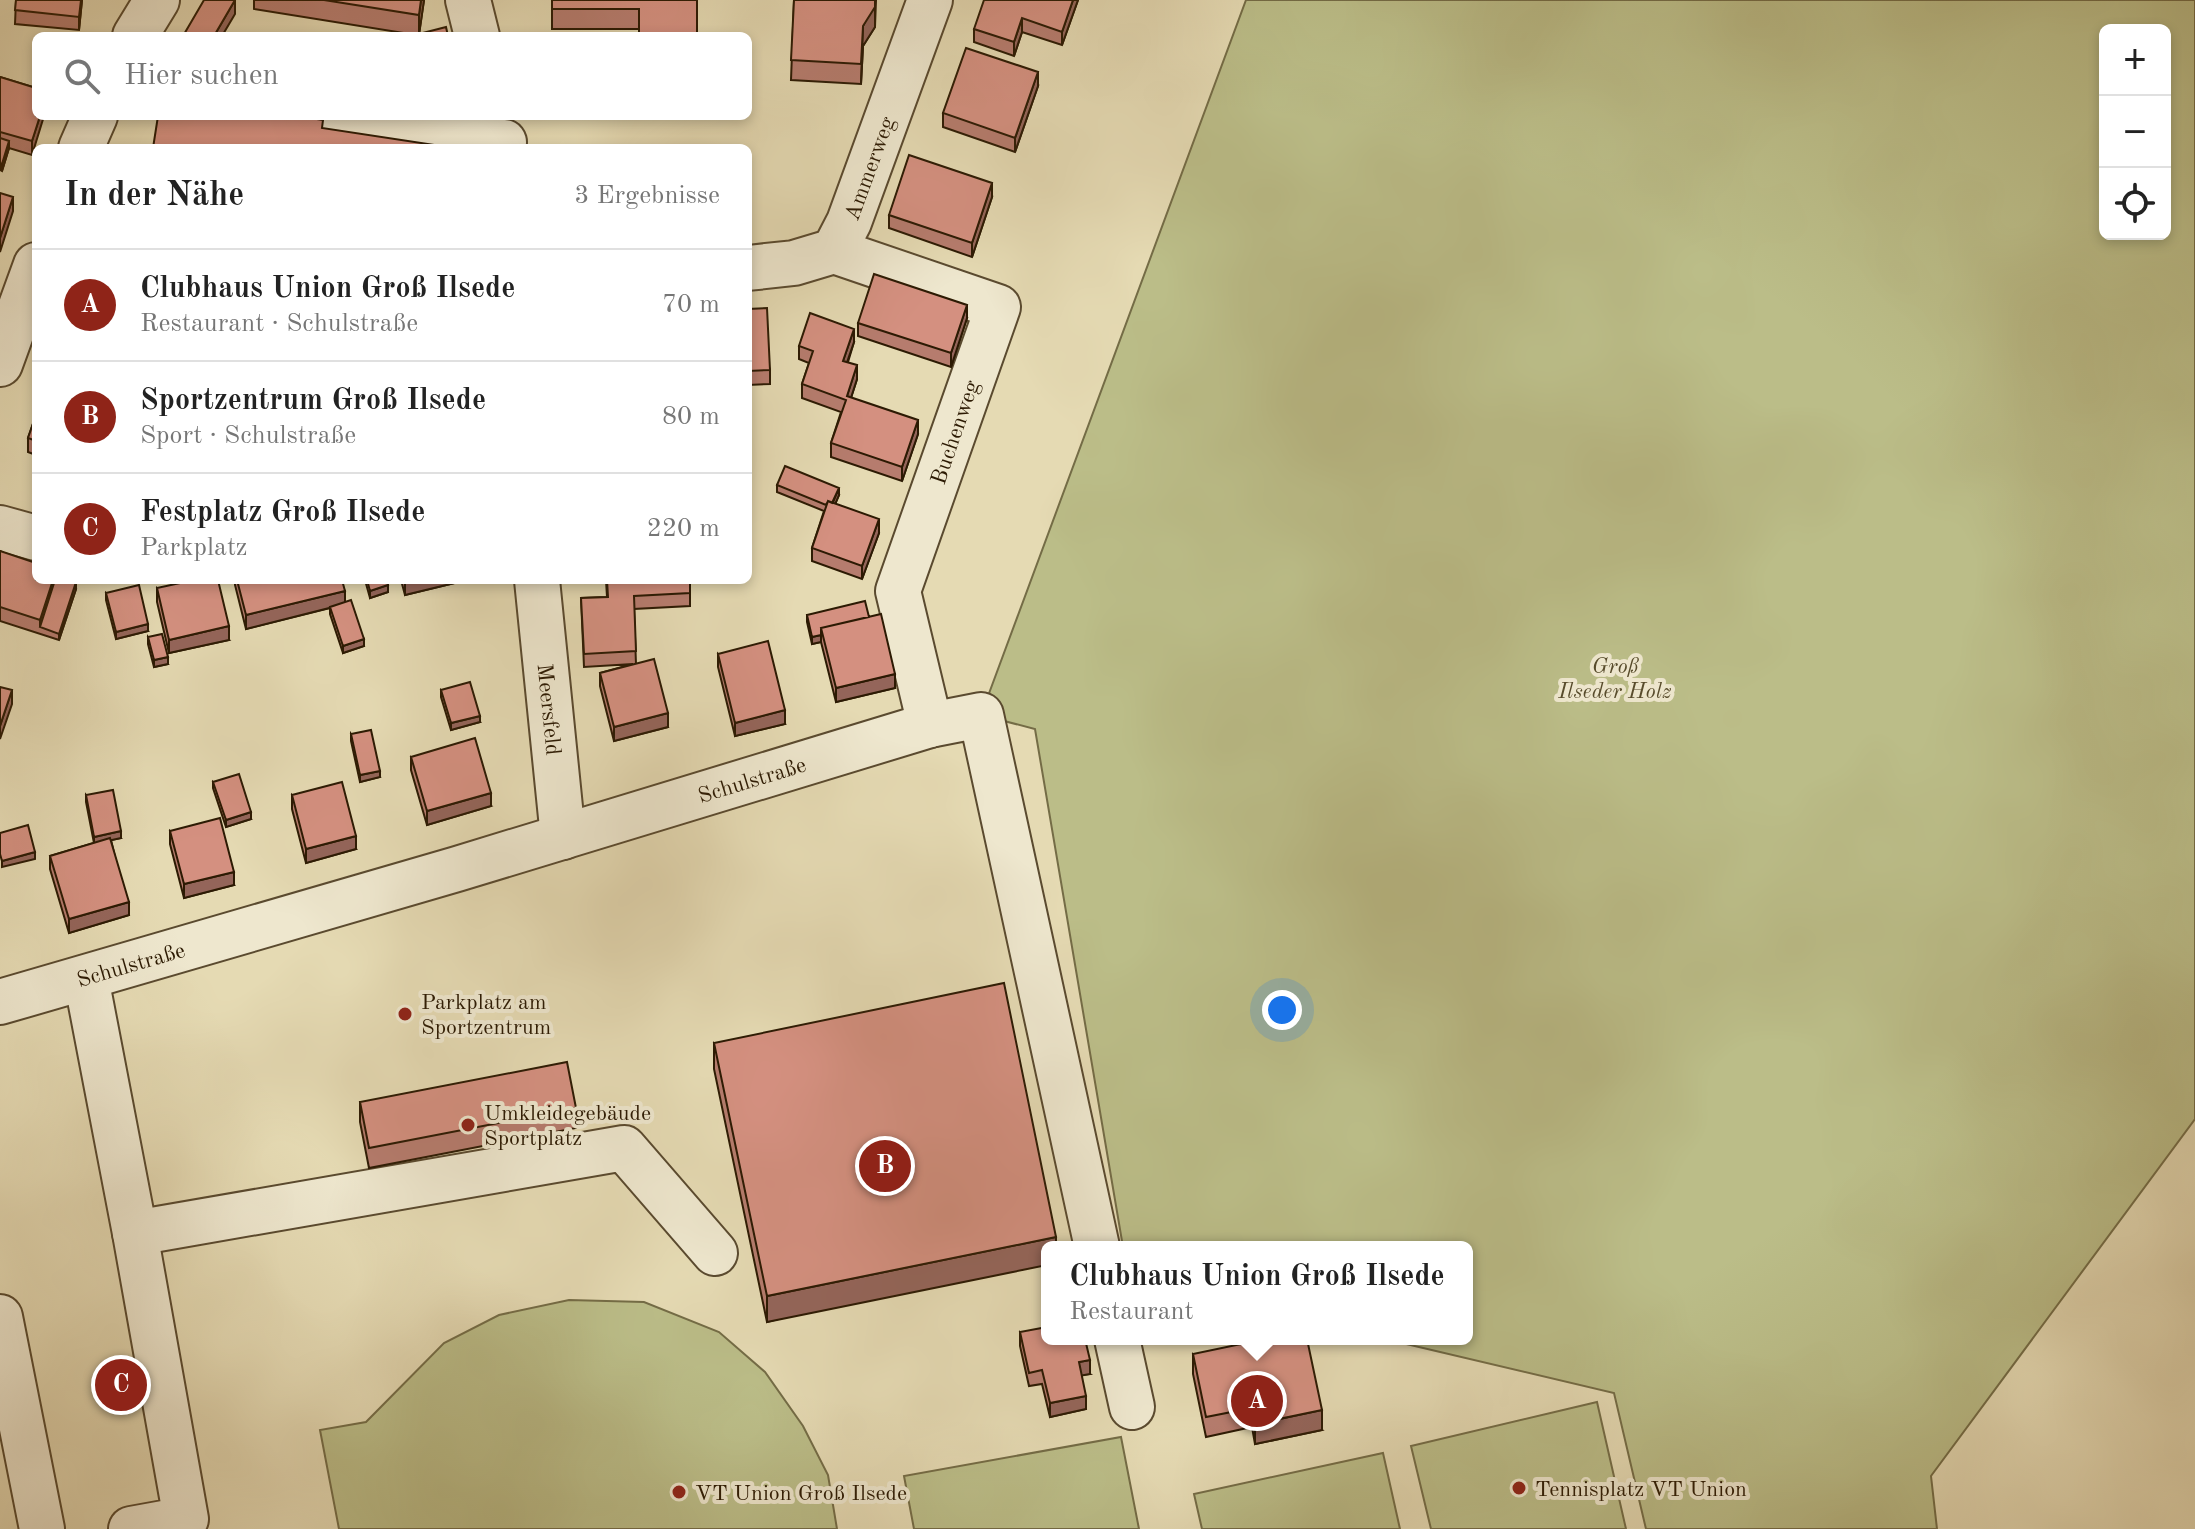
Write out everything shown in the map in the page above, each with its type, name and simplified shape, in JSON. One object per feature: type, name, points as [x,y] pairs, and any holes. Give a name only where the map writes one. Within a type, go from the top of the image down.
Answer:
[{"type":"street","points":[[137,32],[157,0]]},
{"type":"street","points":[[468,0],[476,32]]},
{"type":"street","name":"Ammerweg","points":[[834,251],[849,222],[930,0]]},
{"type":"street","points":[[83,144],[93,120]]},
{"type":"street","points":[[338,120],[502,135]]},
{"type":"street","points":[[752,268],[794,263],[834,251]]},
{"type":"street","name":"Buchenweg","points":[[834,251],[998,307],[898,591],[930,725]]},
{"type":"street","points":[[0,364],[32,276]]},
{"type":"street","points":[[0,528],[32,537]]},
{"type":"street","name":"Meersfeld","points":[[537,584],[563,837]]},
{"type":"street","name":"Schulstraße","points":[[0,1002],[563,837],[930,725],[981,715],[1096,1241]]},
{"type":"street","points":[[86,978],[186,1519],[131,1529]]},
{"type":"street","points":[[135,1233],[624,1148],[715,1253]]},
{"type":"street","points":[[0,1317],[42,1529]]},
{"type":"street","points":[[1118,1345],[1132,1407]]},
{"type":"green space","name":"Groß Ilseder Holz","points":[[1246,0],[2195,0],[2195,1119],[1931,1476],[1937,1529],[1646,1529],[1614,1393],[1410,1345],[1473,1345],[1473,1241],[1122,1241],[1035,729],[981,715]]},
{"type":"green space","points":[[569,1300],[644,1302],[719,1332],[765,1372],[803,1426],[828,1475],[837,1529],[339,1529],[320,1430],[366,1422],[444,1343],[499,1315]]},
{"type":"green space","name":"Tennisplatz VT Union","points":[[1597,1402],[1626,1529],[1431,1529],[1411,1446]]},
{"type":"green space","points":[[1121,1437],[1139,1529],[914,1529],[904,1476]]},
{"type":"green space","points":[[1383,1453],[1400,1529],[1202,1529],[1194,1494]]},
{"type":"building","points":[[16,0],[81,0],[79,17],[15,10]]},
{"type":"building","points":[[204,0],[235,0],[216,32],[185,32]]},
{"type":"building","points":[[324,0],[421,0],[419,15]]},
{"type":"building","points":[[552,0],[697,0],[697,32],[639,32],[639,9],[552,9]]},
{"type":"building","points":[[794,0],[875,0],[875,7],[863,26],[861,64],[791,60]]},
{"type":"building","points":[[984,0],[1073,0],[1062,32],[1022,18],[1014,42],[974,29]]},
{"type":"building","points":[[446,27],[447,32],[427,32]]},
{"type":"building","points":[[966,48],[1038,72],[1015,138],[943,113]]},
{"type":"building","points":[[0,77],[32,87],[32,120],[39,120],[32,141],[0,132]]},
{"type":"building","points":[[157,120],[323,120],[322,128],[428,144],[154,144]]},
{"type":"building","points":[[0,138],[9,141],[2,164],[0,163]]},
{"type":"building","points":[[909,155],[992,183],[972,243],[889,215]]},
{"type":"building","points":[[0,193],[13,197],[0,238]]},
{"type":"building","points":[[874,274],[967,305],[951,353],[858,323]]},
{"type":"building","points":[[767,308],[770,370],[752,371],[752,309]]},
{"type":"building","points":[[810,313],[854,329],[843,361],[857,365],[847,396],[918,420],[902,467],[831,443],[846,400],[802,384],[813,351],[799,346]]},
{"type":"building","points":[[785,466],[839,488],[832,503],[828,501],[826,505],[777,485]]},
{"type":"building","points":[[828,501],[879,519],[862,566],[812,548]]},
{"type":"building","points":[[0,551],[32,562],[32,584],[52,584],[40,620],[0,607]]},
{"type":"building","points":[[54,584],[75,584],[59,634],[40,627]]},
{"type":"building","points":[[176,584],[219,584],[229,626],[169,640],[157,588]]},
{"type":"building","points":[[238,584],[343,584],[345,591],[246,615]]},
{"type":"building","points":[[368,584],[388,585],[370,591]]},
{"type":"building","points":[[607,584],[690,584],[690,593],[634,596],[636,651],[584,654],[581,598],[608,597]]},
{"type":"building","points":[[139,585],[148,624],[116,632],[106,593]]},
{"type":"building","points":[[351,600],[364,639],[343,646],[330,607]]},
{"type":"building","points":[[865,601],[869,617],[821,628],[821,635],[812,637],[807,615]]},
{"type":"building","points":[[881,614],[895,674],[836,688],[821,628]]},
{"type":"building","points":[[162,634],[168,657],[154,660],[148,637]]},
{"type":"building","points":[[768,641],[785,710],[735,723],[718,654]]},
{"type":"building","points":[[654,659],[668,713],[614,727],[600,673]]},
{"type":"building","points":[[470,682],[480,716],[451,723],[441,690]]},
{"type":"building","points":[[0,687],[12,690],[0,726]]},
{"type":"building","points":[[371,730],[380,771],[360,775],[351,734]]},
{"type":"building","points":[[475,738],[491,793],[427,811],[411,757]]},
{"type":"building","points":[[239,774],[251,812],[226,820],[213,782]]},
{"type":"building","points":[[342,782],[356,836],[306,849],[292,795]]},
{"type":"building","points":[[113,790],[121,831],[94,837],[86,795]]},
{"type":"building","points":[[220,818],[234,872],[184,884],[170,831]]},
{"type":"building","points":[[28,825],[35,852],[2,861],[0,833]]},
{"type":"building","points":[[110,838],[129,902],[69,919],[50,856]]},
{"type":"building","points":[[1004,983],[1056,1237],[767,1296],[714,1043]]},
{"type":"building","points":[[567,1062],[576,1108],[369,1148],[360,1102]]},
{"type":"building","points":[[1041,1328],[1041,1345],[1086,1345],[1090,1360],[1079,1362],[1086,1396],[1050,1403],[1042,1370],[1029,1373],[1020,1332]]},
{"type":"building","points":[[1236,1345],[1308,1345],[1322,1410],[1255,1424],[1252,1408],[1206,1417],[1193,1354]]},
{"type":"place","name":"Parkplatz am Sportzentrum","points":[[405,1014]]},
{"type":"place","name":"Umkleidegebäude Sportplatz","points":[[468,1125]]},
{"type":"place","name":"Sportzentrum Groß Ilsede","points":[[885,1166]]},
{"type":"place","name":"Festplatz Groß Ilsede","points":[[121,1385]]},
{"type":"place","name":"Clubhaus Union Groß Ilsede","points":[[1257,1401]]},
{"type":"place","name":"Tennisplatz VT Union","points":[[1519,1488]]},
{"type":"place","name":"VT Union Groß Ilsede","points":[[679,1492]]}]
